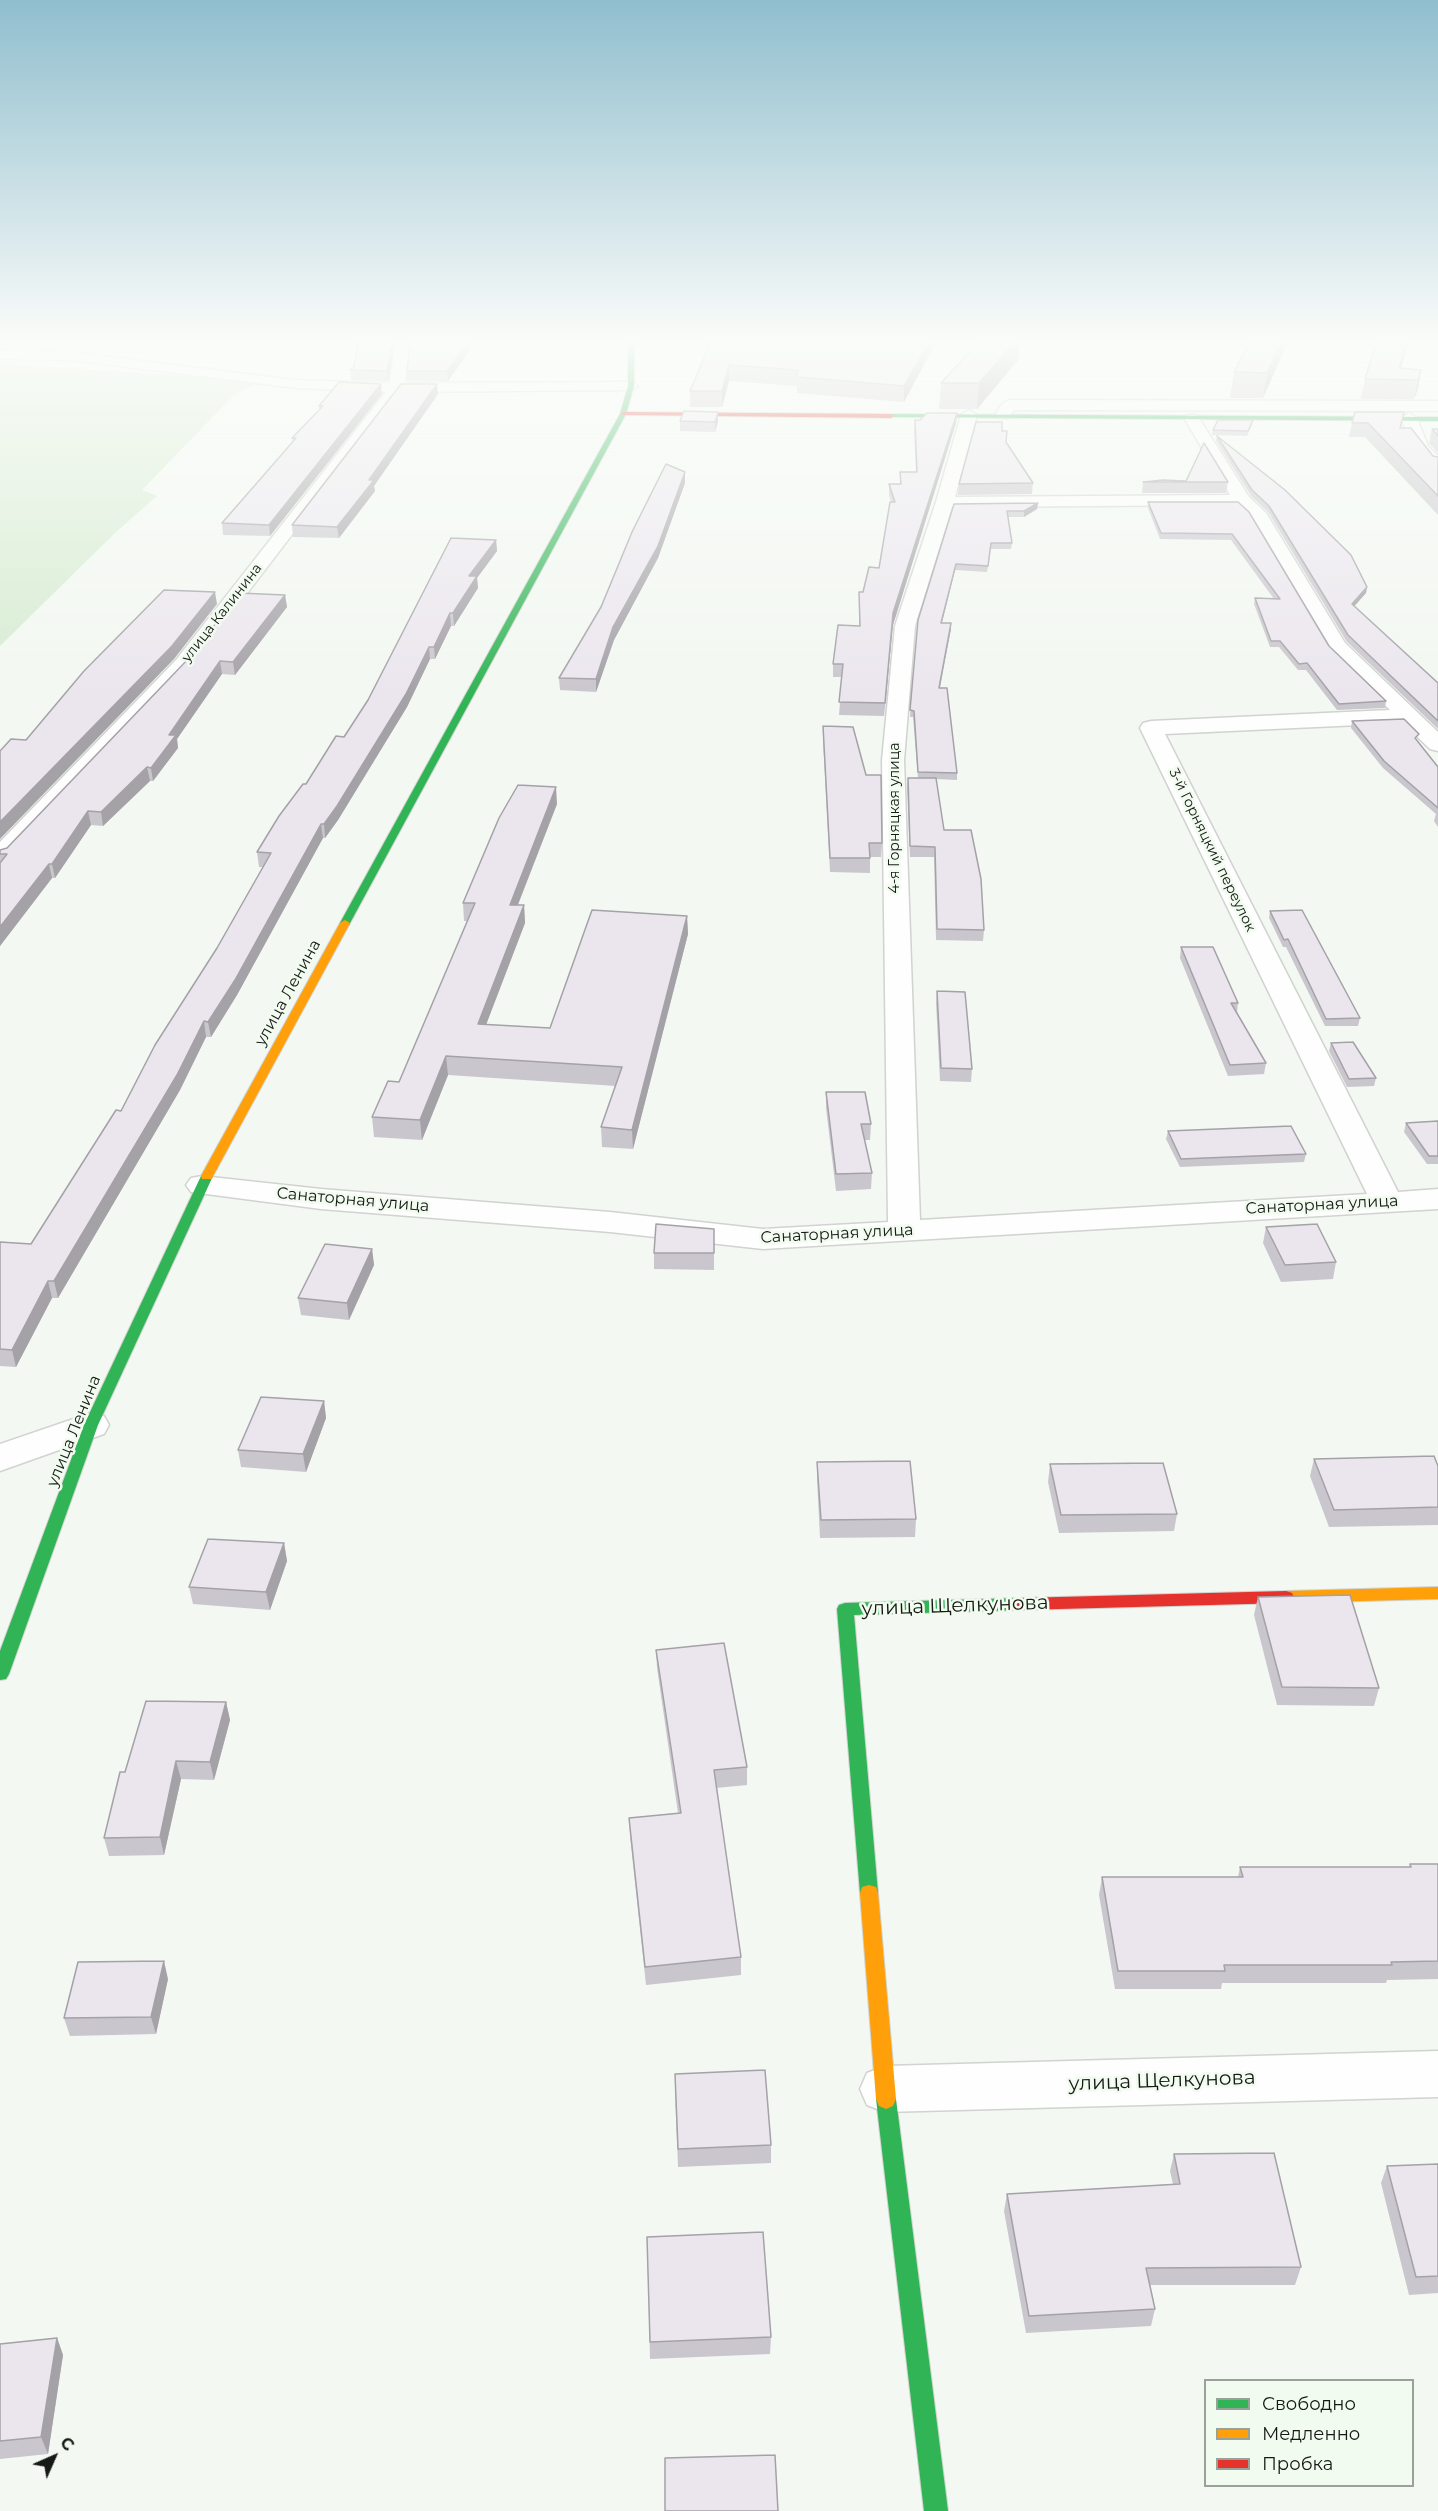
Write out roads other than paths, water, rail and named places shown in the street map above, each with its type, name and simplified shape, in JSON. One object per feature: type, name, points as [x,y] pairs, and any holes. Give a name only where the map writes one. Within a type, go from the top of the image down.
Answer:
[{"type":"main road","name":"улица Ленина","points":[[0,1674],[92,1425],[202,1185],[597,461]]},
{"type":"main road","name":"улица Щелкунова","points":[[936,2511],[885,2089],[845,1610],[1438,1593]]},
{"type":"street","name":"улица Калинина","points":[[0,856],[183,664],[340,461]]},
{"type":"street","name":"4-я Горняцкая улица","points":[[904,1231],[893,760],[905,626],[956,461]]},
{"type":"street","points":[[1218,461],[1242,500],[1257,513],[1337,647],[1438,744]]},
{"type":"street","points":[[945,502],[1242,500]]},
{"type":"street","name":"3-й Горняцкий переулок","points":[[1387,1201],[1151,728],[1407,716]]},
{"type":"street","name":"Санаторная улица","points":[[202,1185],[321,1199],[610,1222],[763,1239],[1438,1199]]},
{"type":"street","points":[[0,1458],[92,1425]]},
{"type":"street","name":"улица Щелкунова","points":[[885,2089],[1438,2074]]}]
